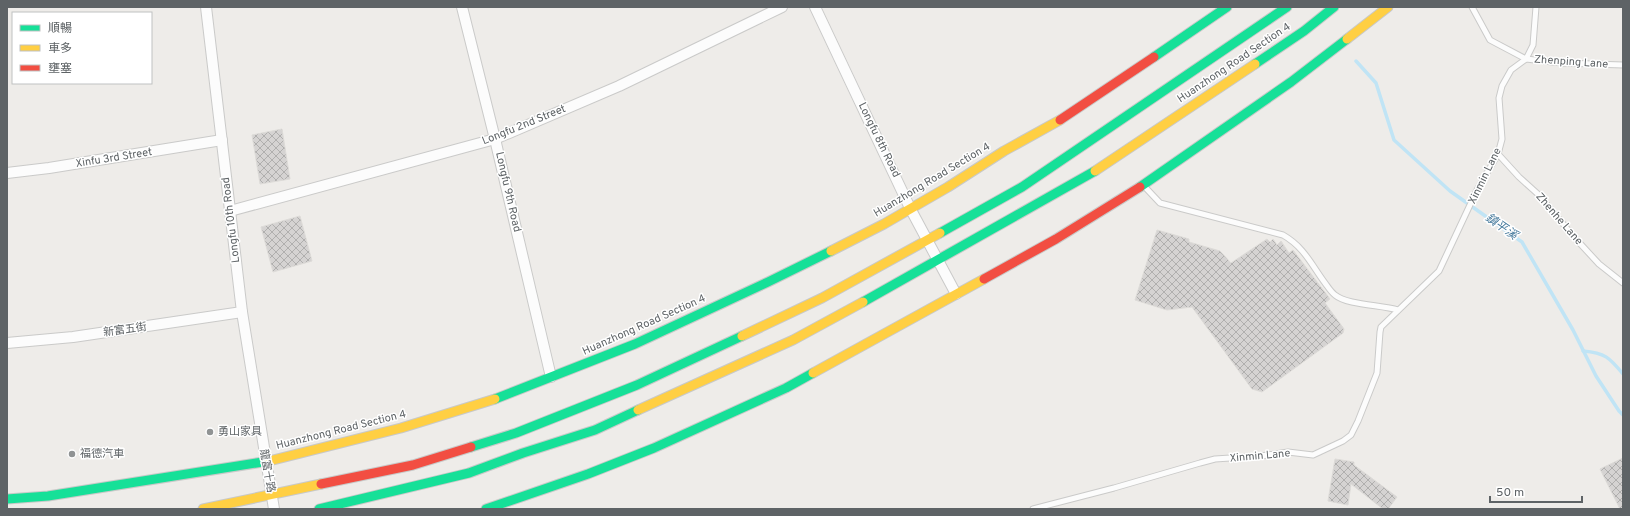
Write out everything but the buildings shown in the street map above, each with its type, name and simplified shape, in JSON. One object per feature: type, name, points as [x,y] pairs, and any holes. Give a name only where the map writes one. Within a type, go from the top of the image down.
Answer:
[{"type":"street","name":"Longfu 10th Road","points":[[206,7],[242,312]]},
{"type":"street","name":"Longfu 9th Road","points":[[462,7],[552,377]]},
{"type":"street","name":"Longfu 2nd Street","points":[[230,211],[495,139],[619,86],[782,7]]},
{"type":"street","name":"Longfu 8th Road","points":[[815,7],[910,208],[956,294]]},
{"type":"street","name":"Huanzhong Road Section 4","points":[[7,499],[48,496],[266,462],[401,428],[501,397],[635,344],[775,278],[884,224],[1004,151],[1067,116],[1227,7]]},
{"type":"street","name":"Huanzhong Road Section 4","points":[[203,509],[413,465],[516,432],[644,382],[822,298],[1022,188],[1287,7]]},
{"type":"street","name":"Huanzhong Road Section 4","points":[[319,509],[469,473],[523,453],[594,430],[793,340],[1093,172],[1304,31],[1334,7]]},
{"type":"street","points":[[486,509],[588,474],[654,448],[786,388],[1056,239],[1143,185],[1291,82],[1388,7]]},
{"type":"street","name":"Xinfu 3rd Street","points":[[7,173],[56,167],[222,140]]},
{"type":"street","name":"新富五街","points":[[7,343],[73,337],[242,312]]},
{"type":"street","name":"龍富十路","points":[[242,312],[274,509]]},
{"type":"lane","name":"Zhenping Lane","points":[[1472,7],[1490,40],[1526,59],[1562,63],[1623,65]]},
{"type":"lane","points":[[1526,59],[1533,45],[1536,7]]},
{"type":"lane","name":"Xinmin Lane","points":[[1033,509],[1114,488],[1215,459],[1261,456],[1288,452],[1313,455],[1351,435],[1378,373],[1381,327],[1439,271],[1498,154],[1502,139],[1499,98],[1502,86],[1511,70],[1526,59]]},
{"type":"lane","name":"Zhenhe Lane","points":[[1498,154],[1519,178],[1540,195],[1574,238],[1599,264],[1623,282]]},
{"type":"lane","points":[[1143,185],[1160,203],[1282,235],[1294,241],[1335,295],[1360,303],[1383,306],[1398,310]]},
{"type":"waterway","name":"鎮平溪","points":[[1356,61],[1376,83],[1394,140],[1450,191],[1522,242],[1573,330],[1596,376],[1623,415]]},
{"type":"waterway","points":[[1583,351],[1597,353],[1606,357],[1623,374]]},
{"type":"traffic: fast","points":[[1154,57],[1227,7]]},
{"type":"traffic: fast","points":[[940,233],[1022,187],[1287,7]]},
{"type":"traffic: fast","points":[[1255,64],[1304,31],[1334,7]]},
{"type":"traffic: fast","points":[[1140,187],[1291,82],[1347,39]]},
{"type":"traffic: fast","points":[[863,302],[1095,171]]},
{"type":"traffic: fast","points":[[495,399],[635,344],[831,251]]},
{"type":"traffic: fast","points":[[471,447],[516,433],[637,385],[742,336]]},
{"type":"traffic: fast","points":[[486,509],[588,474],[654,448],[786,388],[813,373]]},
{"type":"traffic: fast","points":[[319,509],[469,473],[523,453],[595,430],[638,410]]},
{"type":"traffic: fast","points":[[7,499],[48,496],[269,461]]},
{"type":"traffic: slow","points":[[1347,39],[1388,7]]},
{"type":"traffic: slow","points":[[1095,171],[1255,64]]},
{"type":"traffic: slow","points":[[831,251],[884,224],[948,187],[1004,151],[1060,120]]},
{"type":"traffic: slow","points":[[742,336],[822,298],[940,233]]},
{"type":"traffic: slow","points":[[813,373],[984,279]]},
{"type":"traffic: slow","points":[[638,410],[793,340],[863,302]]},
{"type":"traffic: slow","points":[[269,461],[401,428],[495,399]]},
{"type":"traffic: slow","points":[[203,509],[321,484]]},
{"type":"traffic: jam","points":[[1060,120],[1154,57]]},
{"type":"traffic: jam","points":[[984,279],[1056,239],[1140,187]]},
{"type":"traffic: jam","points":[[321,484],[413,465],[471,447]]},
{"type":"place","name":"勇山家具","points":[[210,432]]},
{"type":"place","name":"福德汽車","points":[[72,454]]}]
